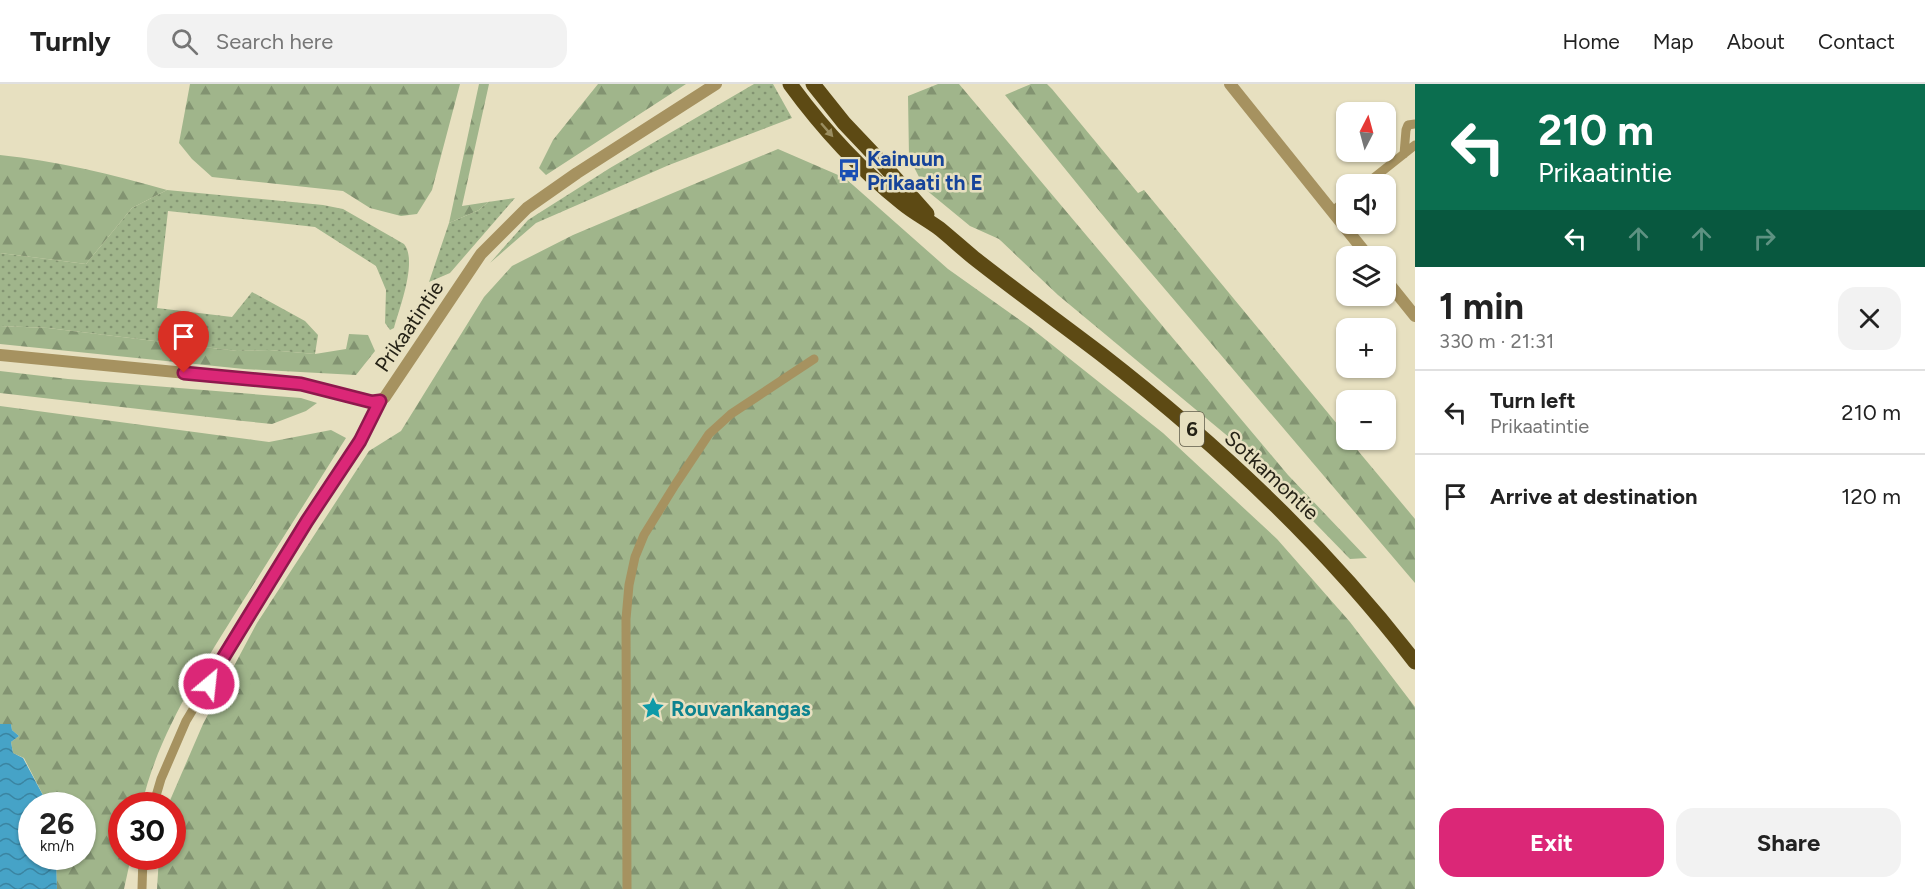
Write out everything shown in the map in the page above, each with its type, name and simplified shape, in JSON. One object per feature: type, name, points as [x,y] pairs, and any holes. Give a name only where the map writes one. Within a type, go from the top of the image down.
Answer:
[{"type":"highway","name":"Sotkamontie","points":[[790,84],[851,157],[903,204],[939,228],[973,257],[1102,355],[1250,481],[1322,552],[1388,627],[1415,662]]},
{"type":"highway","name":"Sotkamontie","points":[[813,84],[843,123],[939,228]]},
{"type":"street","name":"Prikaatintie","points":[[0,355],[301,384],[372,402],[380,401],[411,360],[481,254],[526,208],[716,84]]},
{"type":"street","points":[[1230,84],[1360,246]]},
{"type":"street","points":[[1404,154],[1406,130],[1408,125],[1415,124]]},
{"type":"street","points":[[1379,174],[1415,145]]},
{"type":"street","points":[[1332,212],[1336,209]]},
{"type":"street","points":[[1396,292],[1415,316]]},
{"type":"street","points":[[627,889],[626,619],[629,585],[635,557],[644,535],[709,434],[731,414],[814,359]]},
{"type":"street","points":[[157,792],[186,721],[307,521],[360,441],[380,401]]},
{"type":"street","points":[[142,889],[143,870]]},
{"type":"green space","points":[[190,84],[460,84],[432,190],[417,214],[401,216],[370,208],[343,191],[212,177],[192,159],[179,143]]},
{"type":"green space","points":[[479,84],[489,84],[462,206],[488,202],[479,210],[449,223]]},
{"type":"green space","points":[[598,84],[686,84],[546,175],[539,168],[553,140]]},
{"type":"green space","points":[[754,84],[773,84],[792,118],[669,165],[536,223],[490,263],[528,220],[610,168]]},
{"type":"green space","points":[[938,84],[959,84],[1288,475],[1367,558],[1350,559],[1242,448],[1058,295],[999,239],[970,226],[925,189],[909,157],[908,96]]},
{"type":"green space","points":[[1031,84],[1047,84],[1138,193],[1144,190],[1336,423],[1336,450],[1357,450],[1415,519],[1415,583],[1118,234],[1005,95]]},
{"type":"green space","points":[[778,149],[845,178],[948,269],[1031,328],[1163,433],[1277,539],[1350,622],[1415,707],[1415,889],[157,889],[158,870],[186,870],[186,792],[174,792],[203,724],[257,623],[369,451],[401,431],[484,297],[512,266],[573,235]]},
{"type":"green space","points":[[0,155],[84,169],[167,190],[132,208],[86,264],[0,253]]},
{"type":"green space","points":[[167,190],[323,205],[343,209],[404,244],[408,252],[408,273],[394,328],[390,330],[385,323],[386,290],[376,266],[315,227],[168,211],[157,308],[232,317],[252,292],[305,321],[318,335],[315,354],[269,350],[237,351],[48,328],[0,326],[0,253],[86,264],[132,208]]},
{"type":"green space","points":[[515,198],[450,273],[429,282],[449,223],[479,210],[488,202]]},
{"type":"green space","points":[[0,326],[48,328],[237,351],[269,350],[315,354],[346,349],[349,334],[368,335],[375,351],[356,375],[244,369],[0,344]]},
{"type":"green space","points":[[0,371],[68,379],[301,398],[317,403],[306,411],[272,424],[0,393]]},
{"type":"green space","points":[[0,406],[269,442],[331,430],[346,438],[195,679],[158,754],[146,792],[108,792],[108,870],[128,870],[124,889],[57,889],[56,870],[96,870],[96,792],[41,792],[24,758],[13,753],[11,742],[19,736],[12,730],[11,724],[0,724]]},
{"type":"water","points":[[0,724],[11,724],[12,730],[19,736],[11,742],[13,753],[23,758],[41,792],[18,792],[18,870],[56,870],[57,889],[0,889]]},
{"type":"place","name":"Kainuun Prikaati th E","points":[[849,170]]},
{"type":"place","name":"Rouvankangas","points":[[653,708]]},
{"type":"route","points":[[184,373],[301,384],[372,402],[380,401],[360,441],[307,521],[209,684]]}]
